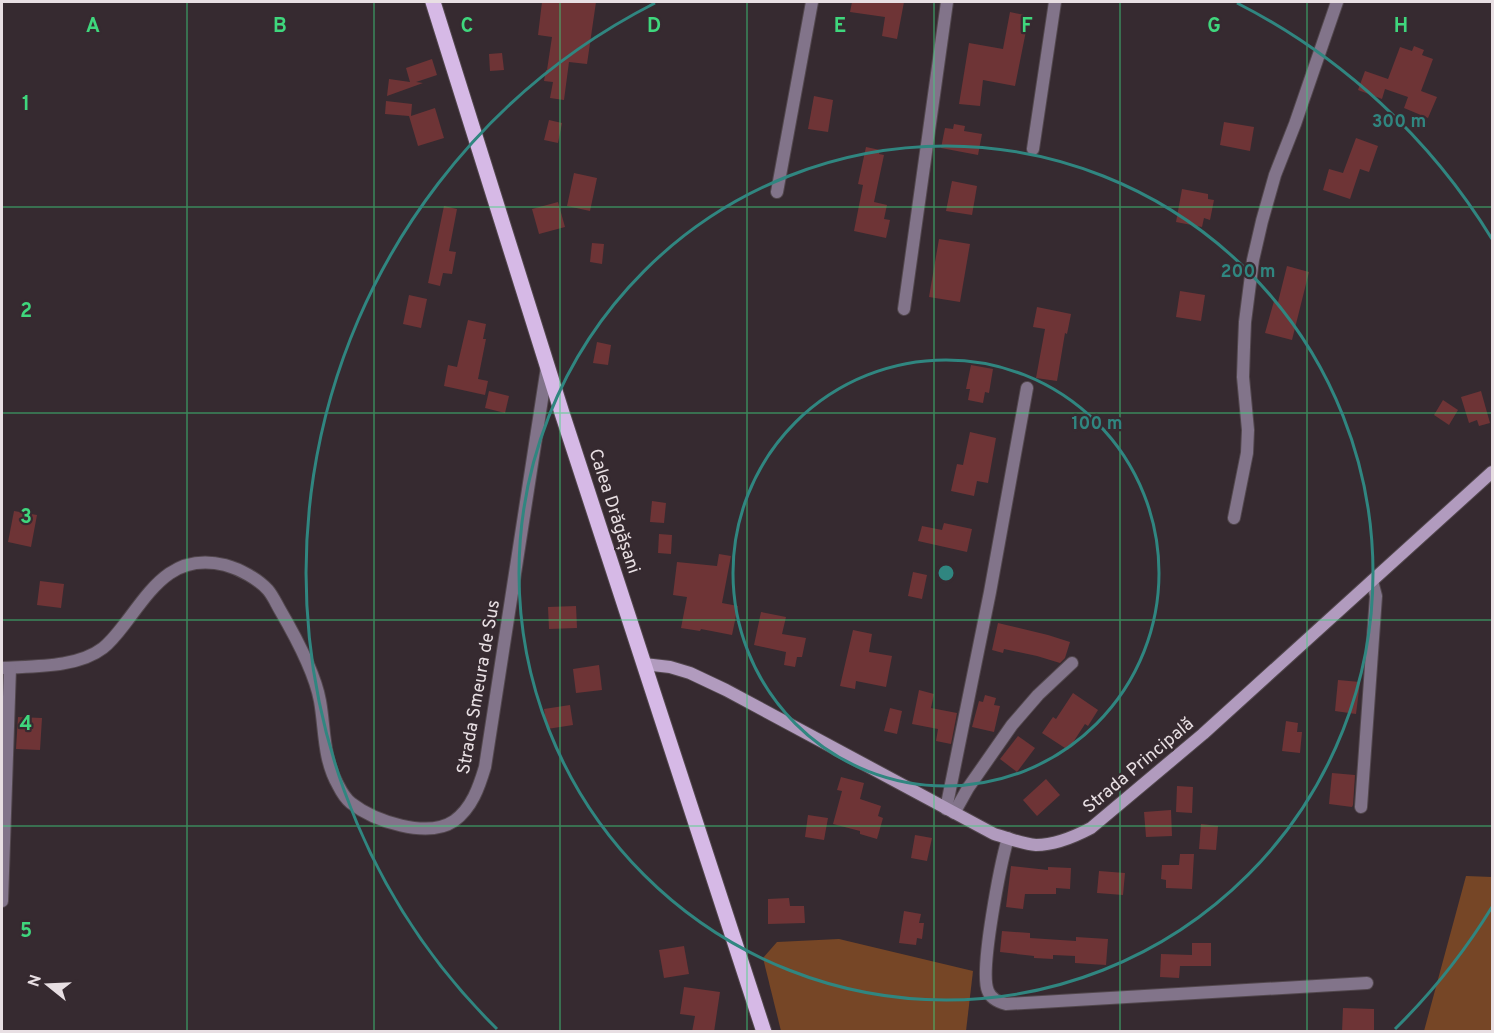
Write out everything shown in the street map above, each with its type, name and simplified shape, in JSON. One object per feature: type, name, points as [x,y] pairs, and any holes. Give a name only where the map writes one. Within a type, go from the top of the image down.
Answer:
[{"type":"main road","name":"Calea Drăgășani","points":[[433,2],[764,1032]]},
{"type":"street","points":[[777,192],[812,2]]},
{"type":"street","points":[[904,309],[947,2]]},
{"type":"street","points":[[1033,149],[1055,2]]},
{"type":"street","points":[[1234,518],[1247,453],[1248,430],[1243,377],[1245,322],[1253,260],[1275,175],[1337,2]]},
{"type":"street","name":"Strada Smeura de Sus","points":[[6,668],[66,663],[87,657],[104,648],[147,594],[165,576],[180,567],[199,562],[226,565],[258,581],[269,591],[291,628],[320,699],[328,762],[337,783],[349,801],[366,813],[398,825],[431,828],[452,822],[465,811],[477,791],[485,767],[548,365]]},
{"type":"street","points":[[950,811],[1027,388]]},
{"type":"street","name":"Strada Principală","points":[[644,664],[690,673],[726,690],[994,834],[1036,845],[1057,842],[1074,837],[1091,828],[1203,734],[1492,472]]},
{"type":"street","points":[[1361,807],[1376,596],[1372,581]]},
{"type":"street","points":[[950,811],[1012,725],[1038,695],[1072,663]]},
{"type":"street","points":[[2,901],[6,668]]},
{"type":"street","points":[[1008,838],[1002,856],[985,981],[988,993],[996,1001],[1006,1004],[1367,983]]},
{"type":"shaded area","points":[[1466,876],[1492,877],[1492,1031],[1424,1031]]},
{"type":"shaded area","points":[[839,939],[973,971],[966,1031],[781,1031],[763,958],[777,942]]},
{"type":"building","points":[[542,2],[596,2],[587,64],[569,62],[564,100],[550,98],[553,82],[544,81],[552,37],[538,35]]},
{"type":"building","points":[[852,2],[904,2],[897,39],[882,36],[885,17],[850,12]]},
{"type":"building","points":[[1010,12],[1029,16],[1015,86],[983,80],[980,106],[959,104],[969,43],[1003,49]]},
{"type":"building","points":[[1414,46],[1424,50],[1422,55],[1433,59],[1421,91],[1437,97],[1428,118],[1404,108],[1408,97],[1385,89],[1382,99],[1358,90],[1365,71],[1388,79],[1400,47],[1412,51]]},
{"type":"building","points":[[502,53],[504,70],[490,71],[489,54]]},
{"type":"building","points":[[432,59],[437,75],[416,82],[423,83],[387,96],[389,79],[410,82],[406,68]]},
{"type":"building","points":[[814,96],[833,100],[828,132],[808,129]]},
{"type":"building","points":[[386,101],[412,104],[411,116],[435,108],[444,138],[418,146],[409,116],[385,114]]},
{"type":"building","points":[[549,120],[562,123],[558,143],[544,140]]},
{"type":"building","points":[[1224,122],[1254,127],[1250,151],[1220,145]]},
{"type":"building","points":[[954,124],[965,126],[964,131],[982,134],[978,155],[941,148],[945,128],[953,129]]},
{"type":"building","points":[[1356,138],[1378,146],[1369,172],[1360,169],[1350,199],[1323,190],[1329,169],[1343,173]]},
{"type":"building","points":[[866,147],[880,150],[879,154],[884,155],[874,202],[887,205],[884,219],[890,220],[886,238],[854,231],[863,185],[858,184]]},
{"type":"building","points":[[574,173],[597,178],[590,211],[567,206]]},
{"type":"building","points":[[952,181],[977,186],[972,215],[946,211]]},
{"type":"building","points":[[1182,189],[1208,194],[1208,199],[1214,200],[1210,220],[1204,218],[1202,227],[1176,222]]},
{"type":"building","points":[[558,202],[565,227],[539,234],[532,209]]},
{"type":"building","points":[[444,206],[457,209],[449,251],[456,252],[452,274],[443,273],[440,286],[428,283]]},
{"type":"building","points":[[939,239],[970,244],[960,302],[929,297]]},
{"type":"building","points":[[592,243],[604,244],[602,264],[590,262]]},
{"type":"building","points":[[1287,266],[1309,272],[1292,340],[1265,333],[1274,301],[1278,302]]},
{"type":"building","points":[[1180,291],[1205,295],[1201,321],[1176,317]]},
{"type":"building","points":[[409,295],[427,299],[421,328],[403,324]]},
{"type":"building","points":[[1037,307],[1071,314],[1067,334],[1065,333],[1057,381],[1036,378],[1045,329],[1033,327]]},
{"type":"building","points":[[468,320],[486,324],[483,339],[486,339],[478,379],[488,381],[485,395],[444,386],[448,365],[457,367]]},
{"type":"building","points":[[597,342],[611,345],[608,365],[593,363]]},
{"type":"building","points":[[971,365],[993,369],[989,393],[985,392],[983,403],[968,400],[970,389],[966,389]]},
{"type":"building","points":[[489,391],[509,396],[505,413],[485,408]]},
{"type":"building","points":[[1481,391],[1490,423],[1479,426],[1477,420],[1469,423],[1461,397]]},
{"type":"building","points":[[1443,400],[1458,410],[1449,425],[1434,415]]},
{"type":"building","points":[[970,432],[996,438],[988,483],[977,481],[974,496],[951,491],[957,464],[963,465]]},
{"type":"building","points":[[652,501],[666,503],[664,523],[650,522]]},
{"type":"building","points":[[14,511],[37,515],[31,547],[8,542]]},
{"type":"building","points":[[944,523],[972,529],[967,552],[918,541],[922,526],[942,530]]},
{"type":"building","points":[[659,534],[672,535],[671,554],[658,553]]},
{"type":"building","points":[[719,554],[731,556],[722,603],[738,606],[732,635],[681,628],[687,597],[673,595],[677,562],[717,566]]},
{"type":"building","points":[[913,572],[927,575],[922,599],[908,596]]},
{"type":"building","points":[[40,581],[64,584],[61,608],[37,605]]},
{"type":"building","points":[[576,606],[577,628],[549,629],[548,607]]},
{"type":"building","points":[[761,612],[786,617],[782,634],[806,638],[802,657],[797,657],[795,667],[784,665],[786,652],[754,645]]},
{"type":"building","points":[[998,623],[1070,642],[1065,658],[1060,663],[1004,649],[1003,653],[992,650]]},
{"type":"building","points":[[853,630],[872,634],[869,652],[892,656],[886,687],[856,681],[855,689],[840,686]]},
{"type":"building","points":[[599,665],[602,690],[576,693],[573,669]]},
{"type":"building","points":[[1338,680],[1360,682],[1356,714],[1335,711]]},
{"type":"building","points":[[919,690],[934,694],[931,708],[957,713],[951,744],[936,741],[938,729],[912,724]]},
{"type":"building","points":[[1073,693],[1098,710],[1088,726],[1085,724],[1068,750],[1042,733],[1053,717],[1056,719]]},
{"type":"building","points":[[985,695],[996,698],[994,705],[1000,706],[994,732],[972,727],[979,701],[983,702]]},
{"type":"building","points":[[570,705],[573,725],[547,729],[544,709]]},
{"type":"building","points":[[890,708],[902,711],[897,734],[884,731]]},
{"type":"building","points":[[18,717],[42,718],[40,750],[16,749]]},
{"type":"building","points":[[1286,721],[1298,723],[1297,732],[1302,732],[1300,753],[1282,751]]},
{"type":"building","points":[[1018,736],[1035,748],[1017,772],[1000,759]]},
{"type":"building","points":[[1332,773],[1355,775],[1352,807],[1329,804]]},
{"type":"building","points":[[841,777],[864,783],[860,799],[881,806],[878,816],[883,818],[877,839],[860,834],[860,831],[833,824],[842,791],[837,790]]},
{"type":"building","points":[[1046,779],[1060,795],[1037,816],[1023,800]]},
{"type":"building","points":[[1177,786],[1193,787],[1192,813],[1176,812]]},
{"type":"building","points":[[1171,810],[1172,836],[1146,837],[1144,812]]},
{"type":"building","points":[[808,815],[828,818],[824,840],[805,837]]},
{"type":"building","points":[[1201,824],[1218,826],[1216,850],[1199,849]]},
{"type":"building","points":[[915,835],[932,838],[927,861],[911,858]]},
{"type":"building","points":[[1180,854],[1194,854],[1192,889],[1166,888],[1166,880],[1161,879],[1162,865],[1179,865]]},
{"type":"building","points":[[1011,866],[1048,870],[1048,867],[1071,868],[1070,889],[1056,888],[1056,894],[1025,894],[1023,909],[1006,907]]},
{"type":"building","points":[[1099,871],[1125,873],[1123,895],[1097,893]]},
{"type":"building","points":[[789,898],[790,906],[804,906],[805,923],[768,924],[768,899]]},
{"type":"building","points":[[904,911],[921,914],[919,923],[924,923],[922,939],[917,938],[916,945],[899,943]]},
{"type":"building","points":[[1002,931],[1030,933],[1030,938],[1076,941],[1076,937],[1108,939],[1106,965],[1075,963],[1075,956],[1053,955],[1053,959],[1034,958],[1034,956],[1000,952]]},
{"type":"building","points":[[1192,943],[1211,943],[1211,966],[1180,966],[1179,978],[1160,977],[1161,954],[1192,955]]},
{"type":"building","points":[[684,946],[689,974],[664,978],[659,950]]},
{"type":"building","points":[[684,987],[720,992],[714,1032],[692,1032],[695,1016],[680,1014]]},
{"type":"building","points":[[1343,1008],[1374,1009],[1374,1032],[1342,1032]]}]
